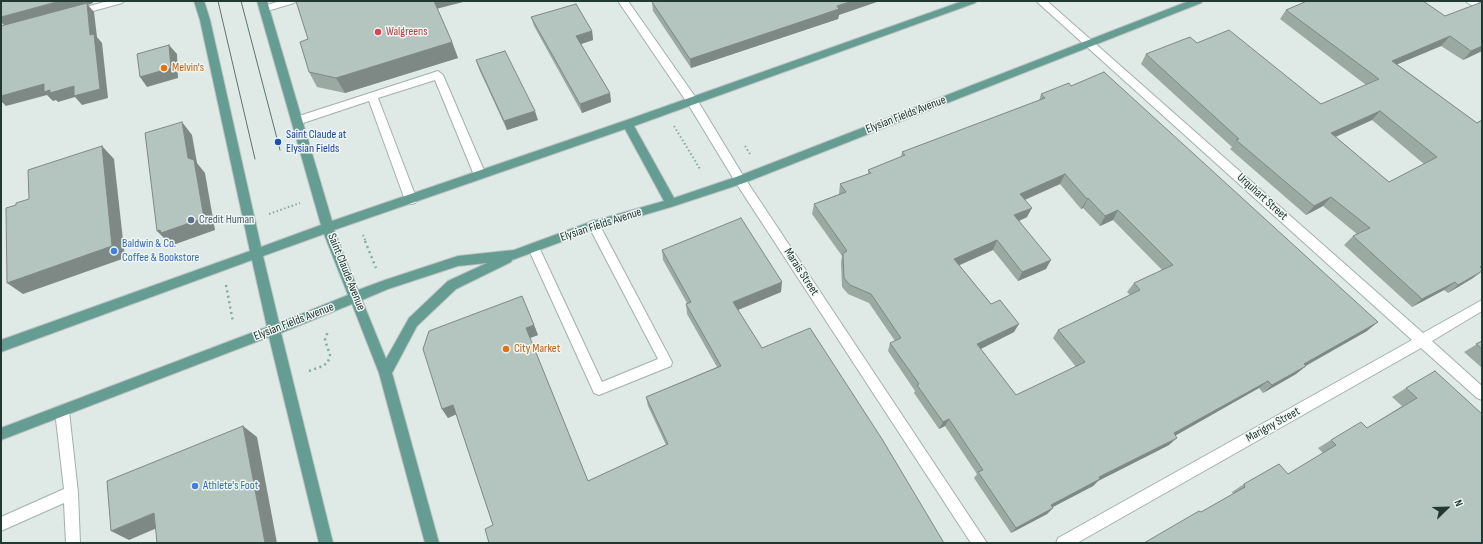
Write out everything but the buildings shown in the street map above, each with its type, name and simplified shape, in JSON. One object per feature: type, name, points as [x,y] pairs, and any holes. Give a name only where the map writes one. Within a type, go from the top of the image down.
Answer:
[{"type":"main road","points":[[199,1],[205,20],[274,330],[326,543]]},
{"type":"main road","points":[[1,346],[328,229],[357,217],[411,200],[628,124],[972,1]]},
{"type":"main road","name":"Elysian Fields Avenue","points":[[1,434],[274,330],[386,285],[458,260],[515,255],[594,225],[671,203],[740,180],[1198,1]]},
{"type":"main road","name":"Saint Claude Avenue","points":[[263,5],[328,229],[385,373],[432,543]]},
{"type":"main road","points":[[628,124],[671,203]]},
{"type":"main road","points":[[385,373],[413,322],[452,285],[515,255]]},
{"type":"street","points":[[67,15],[119,1]]},
{"type":"street","points":[[263,5],[291,1]]},
{"type":"street","name":"Marais Street","points":[[623,1],[692,101],[740,180],[980,543]]},
{"type":"street","name":"Urquhart Street","points":[[1041,1],[1482,394]]},
{"type":"street","points":[[1470,1],[1482,9]]},
{"type":"street","points":[[297,121],[438,75],[480,175]]},
{"type":"street","points":[[372,96],[411,200]]},
{"type":"street","points":[[534,248],[598,389],[666,362],[594,225]]},
{"type":"street","name":"Marigny Street","points":[[1063,543],[1423,340],[1482,305]]},
{"type":"street","points":[[62,411],[71,493],[74,543]]},
{"type":"street","points":[[1,524],[71,493]]},
{"type":"path","points":[[673,124],[700,168]]},
{"type":"path","points":[[262,216],[305,202]]},
{"type":"path","points":[[363,235],[377,271]]},
{"type":"path","points":[[226,285],[233,322]]},
{"type":"path","points":[[310,370],[323,366],[328,362],[330,355],[325,340],[326,334],[329,330]]},
{"type":"tram line","points":[[218,1],[255,159]]},
{"type":"tram line","points":[[241,1],[280,150]]},
{"type":"place","name":"Walgreens","points":[[378,32]]},
{"type":"place","name":"Melvin's","points":[[164,68]]},
{"type":"place","name":"Saint Claude at Elysian Fields","points":[[278,142]]},
{"type":"place","name":"Credit Human","points":[[191,220]]},
{"type":"place","name":"Baldwin & Co. Coffee & Bookstore","points":[[114,251]]},
{"type":"place","name":"City Market","points":[[506,349]]},
{"type":"place","name":"Athlete's Foot","points":[[195,486]]}]
